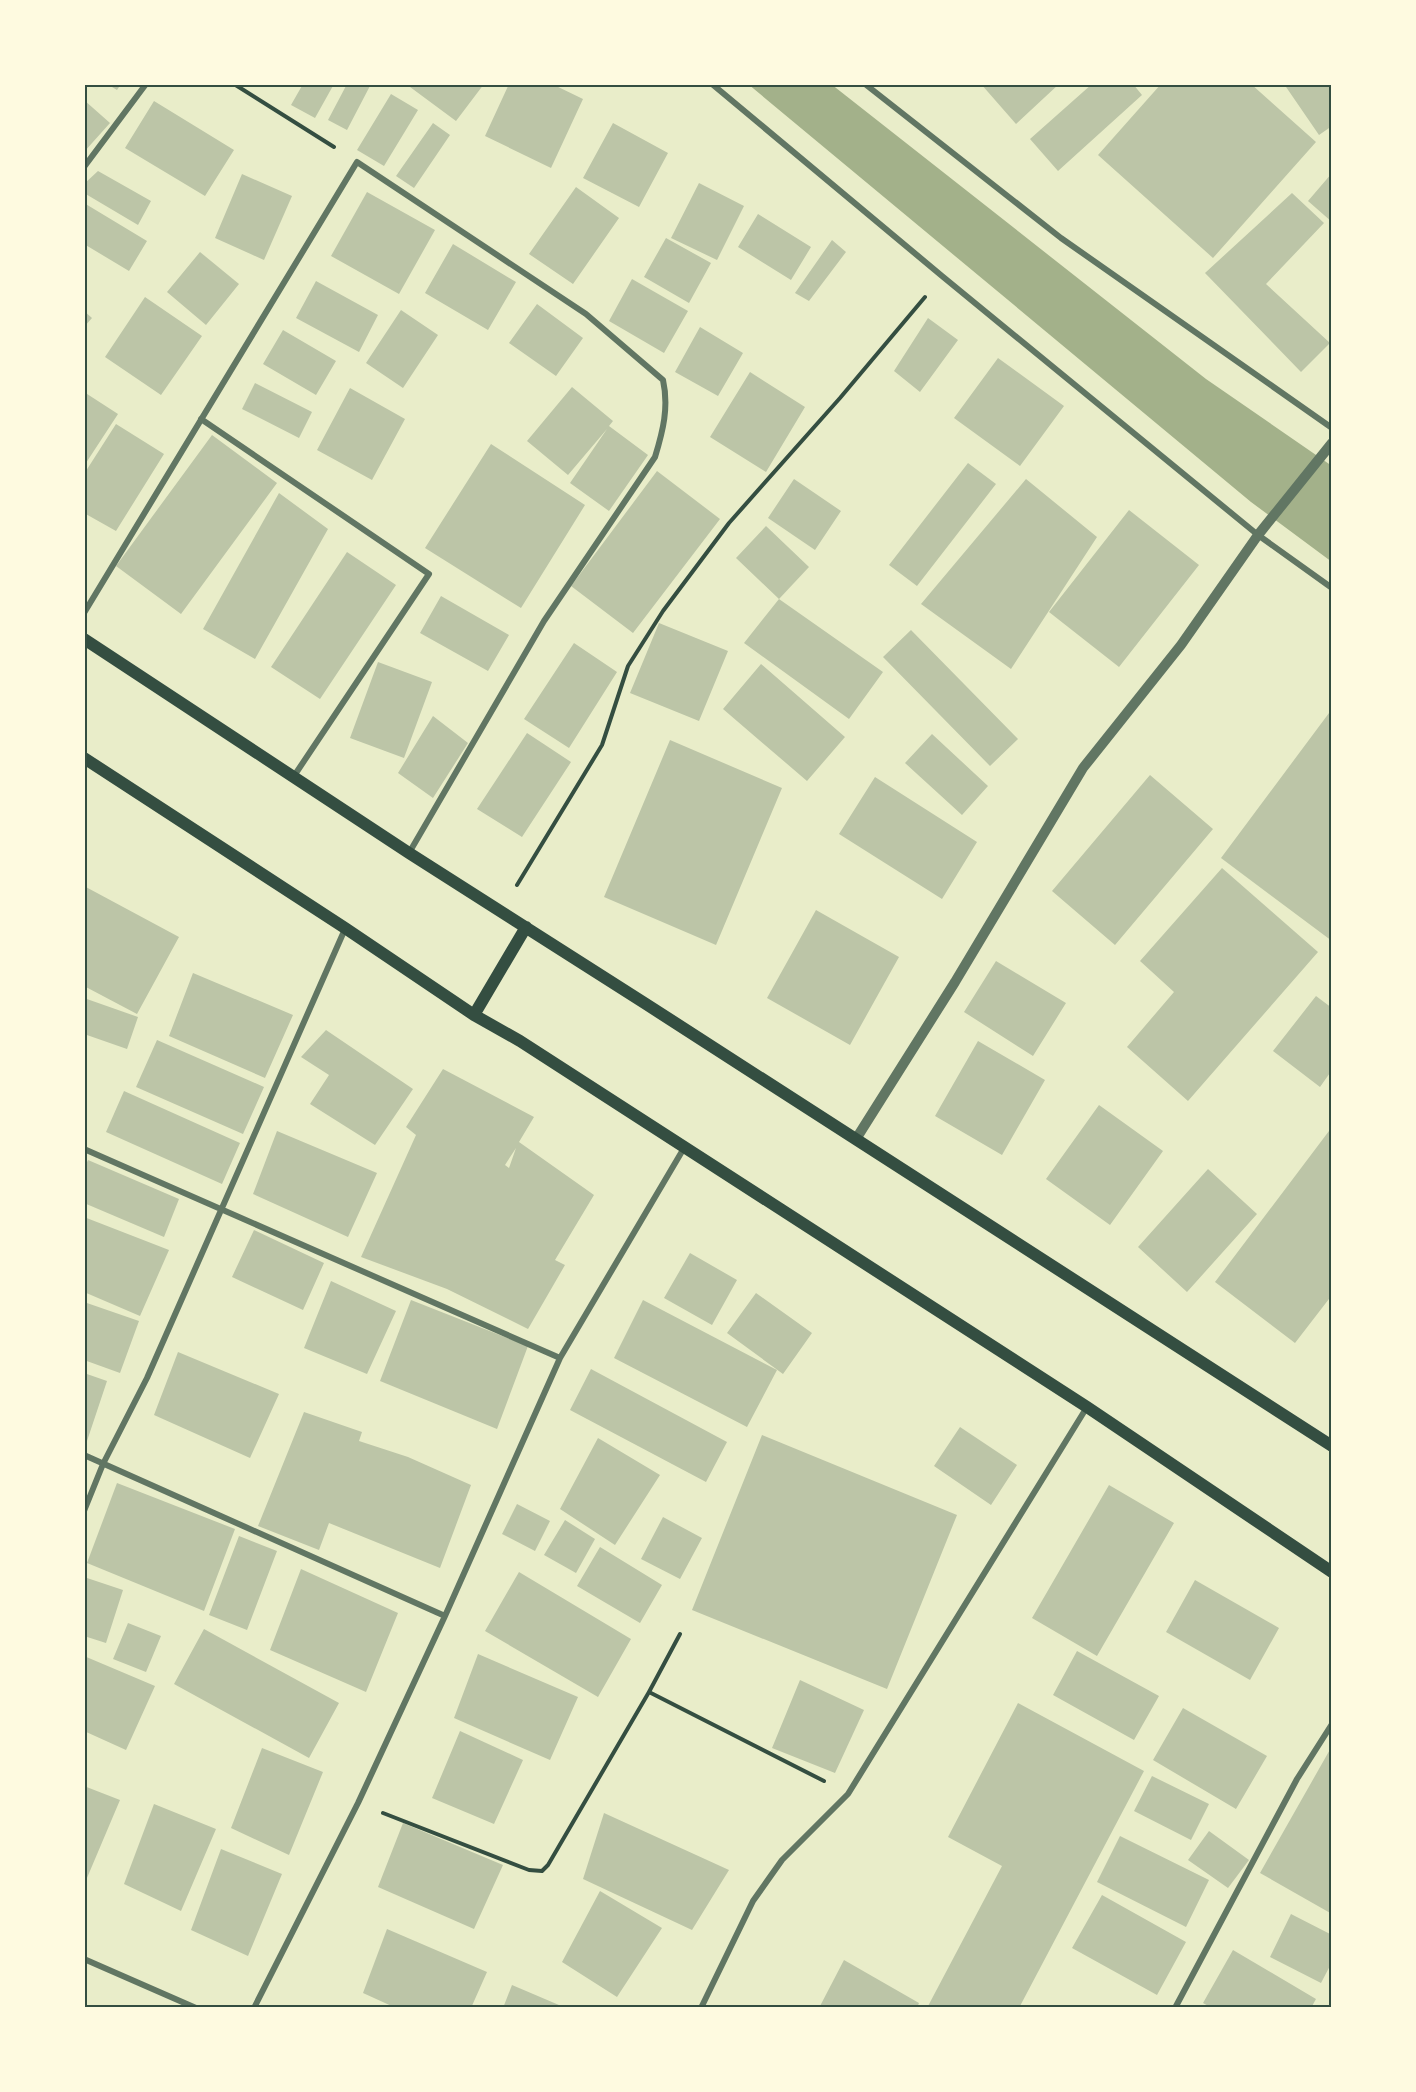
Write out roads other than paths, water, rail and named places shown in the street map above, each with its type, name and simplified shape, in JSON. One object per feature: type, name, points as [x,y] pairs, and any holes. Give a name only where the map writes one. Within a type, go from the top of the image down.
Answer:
[{"type":"main road","points":[[84,639],[409,853],[856,1138],[1332,1446]]},
{"type":"main road","points":[[84,758],[474,1015],[520,1041],[1088,1407],[1332,1572]]},
{"type":"main road","points":[[474,1015],[526,927]]},
{"type":"street","points":[[84,167],[146,84]]},
{"type":"street","points":[[712,84],[1258,535],[1332,588]]},
{"type":"street","points":[[865,84],[1061,238],[1332,429]]},
{"type":"street","points":[[84,613],[357,162],[586,314],[663,380],[666,394],[664,430],[655,457],[544,621],[409,853]]},
{"type":"street","points":[[201,419],[429,574],[294,776]]},
{"type":"street","points":[[856,1138],[955,982],[1083,768],[1182,645],[1258,535],[1328,447]]},
{"type":"street","points":[[84,1511],[104,1464],[147,1378],[345,928]]},
{"type":"street","points":[[254,2008],[358,1803],[445,1616],[560,1358],[684,1148]]},
{"type":"street","points":[[84,1149],[560,1358]]},
{"type":"street","points":[[701,2008],[753,1901],[782,1860],[848,1794],[1088,1407]]},
{"type":"street","points":[[84,1455],[445,1616]]},
{"type":"street","points":[[1175,2008],[1297,1779],[1332,1724]]},
{"type":"street","points":[[84,1959],[196,2008]]}]
